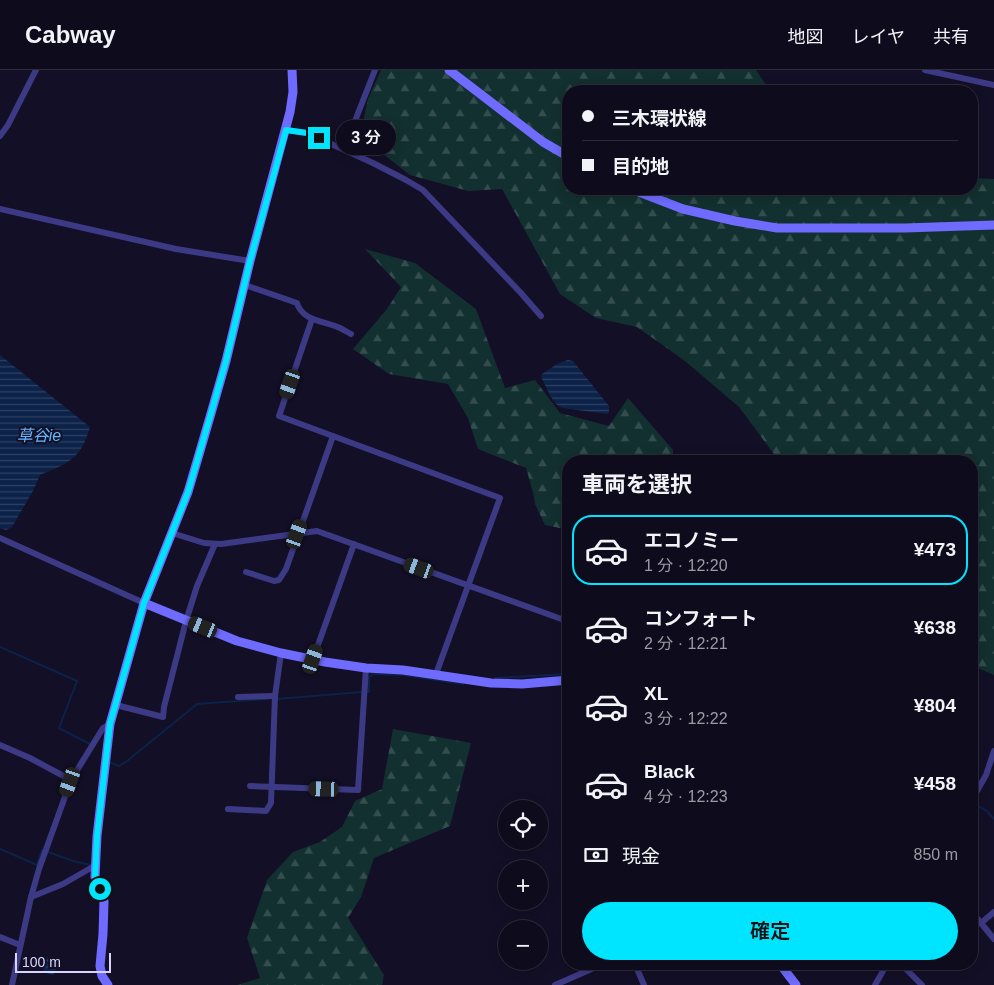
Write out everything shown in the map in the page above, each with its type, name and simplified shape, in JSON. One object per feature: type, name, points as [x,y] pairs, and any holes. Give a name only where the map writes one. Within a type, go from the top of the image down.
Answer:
[{"type":"street","points":[[0,136],[8,126],[36,70]]},
{"type":"street","points":[[108,985],[102,976],[100,966],[104,901],[95,877],[97,836],[110,724],[144,603],[188,492],[213,408],[250,261],[286,130],[293,92],[292,70]]},
{"type":"street","points":[[344,149],[375,70]]},
{"type":"street","points":[[449,70],[543,142],[562,153]]},
{"type":"street","points":[[925,70],[994,85]]},
{"type":"street","points":[[286,130],[307,133],[344,149],[423,190],[541,316]]},
{"type":"street","points":[[647,195],[683,209],[777,228],[905,228],[994,225]]},
{"type":"street","points":[[0,209],[167,247],[250,261]]},
{"type":"street","points":[[245,285],[297,303],[299,310],[312,319],[340,328],[350,334]]},
{"type":"street","points":[[312,319],[279,416],[500,498],[436,674]]},
{"type":"street","points":[[246,572],[274,581],[279,580],[286,569],[333,436]]},
{"type":"street","points":[[172,533],[204,543],[230,544],[317,531],[562,621]]},
{"type":"street","points":[[0,538],[144,603],[237,641],[281,653],[366,668],[403,670],[491,683],[522,684],[562,681]]},
{"type":"street","points":[[116,705],[163,717],[186,620],[197,586],[215,544]]},
{"type":"street","points":[[313,659],[354,544]]},
{"type":"street","points":[[228,809],[266,811],[271,803],[275,696],[281,653]]},
{"type":"street","points":[[250,786],[358,790],[366,668]]},
{"type":"street","points":[[238,697],[275,696]]},
{"type":"street","points":[[12,985],[39,869],[71,780],[103,728],[110,724]]},
{"type":"street","points":[[0,746],[30,758],[71,780]]},
{"type":"street","points":[[978,790],[986,775],[994,751]]},
{"type":"street","points":[[31,897],[63,884],[96,865]]},
{"type":"street","points":[[981,923],[994,912]]},
{"type":"street","points":[[978,919],[994,939]]},
{"type":"street","points":[[0,936],[20,945]]},
{"type":"street","points":[[555,985],[589,970]]},
{"type":"street","points":[[638,970],[644,985]]},
{"type":"street","points":[[786,970],[796,985]]},
{"type":"street","points":[[876,985],[884,970]]},
{"type":"street","points":[[907,970],[922,985]]},
{"type":"green space","points":[[381,70],[756,70],[766,85],[562,85],[562,195],[978,195],[978,178],[994,179],[994,675],[978,668],[978,455],[775,455],[739,407],[685,361],[637,327],[596,318],[560,294],[502,189],[468,191],[410,175],[360,136],[368,99]]},
{"type":"green space","points":[[365,249],[415,263],[476,309],[505,388],[535,380],[560,413],[609,426],[628,398],[673,450],[673,455],[562,455],[562,529],[545,525],[535,504],[526,468],[478,449],[468,418],[448,384],[389,374],[353,349],[387,309],[401,287]]},
{"type":"green space","points":[[393,729],[471,743],[450,826],[374,858],[361,897],[348,918],[384,975],[382,985],[237,985],[260,978],[247,938],[267,880],[293,852],[320,842],[342,827],[355,801],[382,789]]},
{"type":"water","name":"草谷ie","points":[[0,355],[90,427],[78,453],[66,463],[40,475],[12,527],[6,530],[0,528]]},
{"type":"water","points":[[568,360],[573,361],[609,406],[607,414],[562,408],[552,399],[541,377],[542,374],[557,364]]},
{"type":"water","points":[[46,957],[54,959],[56,971],[53,975],[43,972]]},
{"type":"waterway","points":[[0,647],[77,681],[59,728],[90,744]]},
{"type":"waterway","points":[[367,692],[369,692],[369,677],[373,674],[403,675],[463,684]]},
{"type":"waterway","points":[[495,678],[562,674]]},
{"type":"waterway","points":[[277,699],[362,692]]},
{"type":"waterway","points":[[109,762],[119,766],[127,761],[197,704],[267,699]]},
{"type":"waterway","points":[[978,806],[987,811],[994,819]]},
{"type":"waterway","points":[[0,849],[37,865],[43,851]]},
{"type":"waterway","points":[[48,852],[91,865]]},
{"type":"route","points":[[100,889],[95,877],[97,836],[110,724],[144,603],[188,492],[226,361],[250,261],[286,130],[307,133],[319,138]]}]
